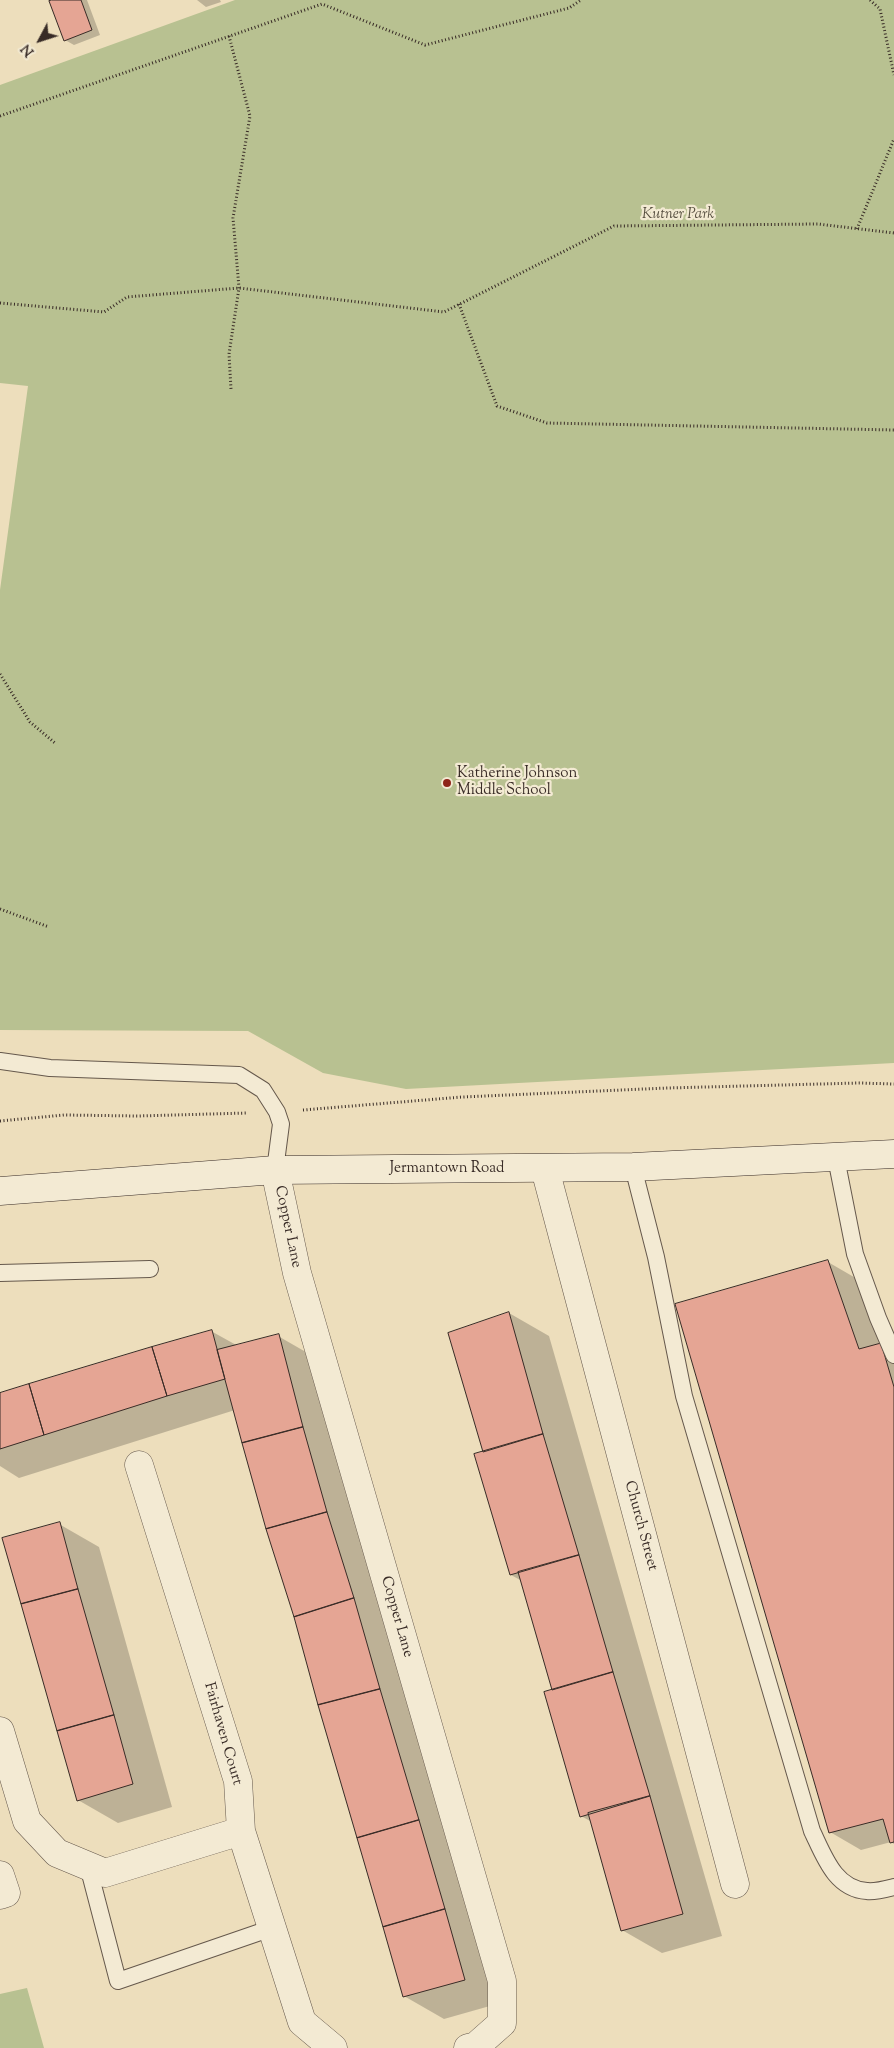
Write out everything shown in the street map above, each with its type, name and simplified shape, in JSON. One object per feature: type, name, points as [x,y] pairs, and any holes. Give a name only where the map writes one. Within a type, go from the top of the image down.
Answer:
[{"type":"street","name":"Jermantown Road","points":[[0,1191],[275,1170],[632,1167],[894,1154]]},
{"type":"street","name":"Church Street","points":[[545,1169],[735,1884]]},
{"type":"street","name":"Copper Lane","points":[[275,1170],[297,1273],[502,1981],[502,2023],[476,2046],[468,2048]]},
{"type":"street","name":"Fairhaven Court","points":[[139,1465],[238,1781],[241,1831]]},
{"type":"street","points":[[0,1731],[27,1821],[57,1853],[88,1866],[105,1873],[241,1831],[302,2022],[333,2048]]},
{"type":"street","points":[[0,1874],[6,1893],[0,1895]]},
{"type":"lane","points":[[0,1061],[50,1068],[239,1075],[263,1090],[277,1112],[281,1124],[275,1170]]},
{"type":"lane","points":[[836,1158],[855,1254],[878,1318],[894,1355]]},
{"type":"lane","points":[[632,1167],[656,1257],[684,1396],[812,1832],[828,1866],[846,1886],[867,1891],[894,1887]]},
{"type":"lane","points":[[0,1273],[150,1269]]},
{"type":"lane","points":[[88,1866],[118,1981],[272,1928]]},
{"type":"path","points":[[0,116],[322,4],[425,45],[569,8],[581,0]]},
{"type":"path","points":[[870,0],[880,9],[894,75]]},
{"type":"path","points":[[229,36],[250,116],[233,218],[239,288],[229,354],[231,390]]},
{"type":"path","points":[[857,229],[894,139]]},
{"type":"path","points":[[0,303],[104,312],[127,297],[239,288],[444,312],[614,226],[818,224],[894,233]]},
{"type":"path","points":[[459,304],[497,406],[547,423],[894,430]]},
{"type":"path","points":[[0,674],[30,722],[55,743]]},
{"type":"path","points":[[0,909],[49,926]]},
{"type":"path","points":[[0,1121],[64,1115],[277,1112],[462,1097],[686,1088],[859,1083],[894,1084]]},
{"type":"green space","name":"Katherine Johnson Middle School","points":[[235,0],[894,0],[894,1063],[406,1089],[323,1073],[248,1031],[0,1030],[0,590],[28,386],[0,383],[0,85]]},
{"type":"green space","points":[[27,1988],[44,2048],[0,2048],[0,1994]]},
{"type":"building","points":[[81,0],[92,30],[64,41],[49,1]]},
{"type":"building","points":[[828,1260],[859,1349],[881,1343],[894,1387],[894,1842],[890,1843],[883,1819],[829,1833],[675,1304]]},
{"type":"building","points":[[509,1312],[543,1434],[483,1452],[448,1333]]},
{"type":"building","points":[[212,1330],[225,1379],[167,1396],[152,1347]]},
{"type":"building","points":[[279,1334],[303,1427],[242,1443],[217,1350]]},
{"type":"building","points":[[152,1347],[167,1396],[44,1435],[29,1384]]},
{"type":"building","points":[[29,1384],[44,1435],[0,1449],[0,1393]]},
{"type":"building","points":[[303,1427],[327,1512],[266,1529],[242,1443]]},
{"type":"building","points":[[543,1434],[579,1555],[510,1575],[474,1454]]},
{"type":"building","points":[[327,1512],[354,1598],[294,1617],[266,1529]]},
{"type":"building","points":[[60,1522],[78,1589],[21,1604],[2,1538]]},
{"type":"building","points":[[579,1555],[613,1672],[552,1690],[518,1572]]},
{"type":"building","points":[[78,1589],[114,1715],[57,1731],[21,1604]]},
{"type":"building","points":[[354,1598],[380,1689],[318,1705],[294,1617]]},
{"type":"building","points":[[613,1672],[650,1796],[580,1817],[544,1692]]},
{"type":"building","points":[[380,1689],[419,1820],[357,1838],[318,1705]]},
{"type":"building","points":[[114,1715],[133,1784],[77,1801],[57,1731]]},
{"type":"building","points":[[650,1796],[683,1914],[621,1931],[588,1813]]},
{"type":"building","points":[[419,1820],[445,1909],[383,1927],[357,1838]]},
{"type":"building","points":[[445,1909],[465,1980],[403,1997],[383,1927]]},
{"type":"place","name":"Katherine Johnson Middle School","points":[[447,783]]},
{"type":"park label","name":"Kutner Park","points":[[678,215]]}]
